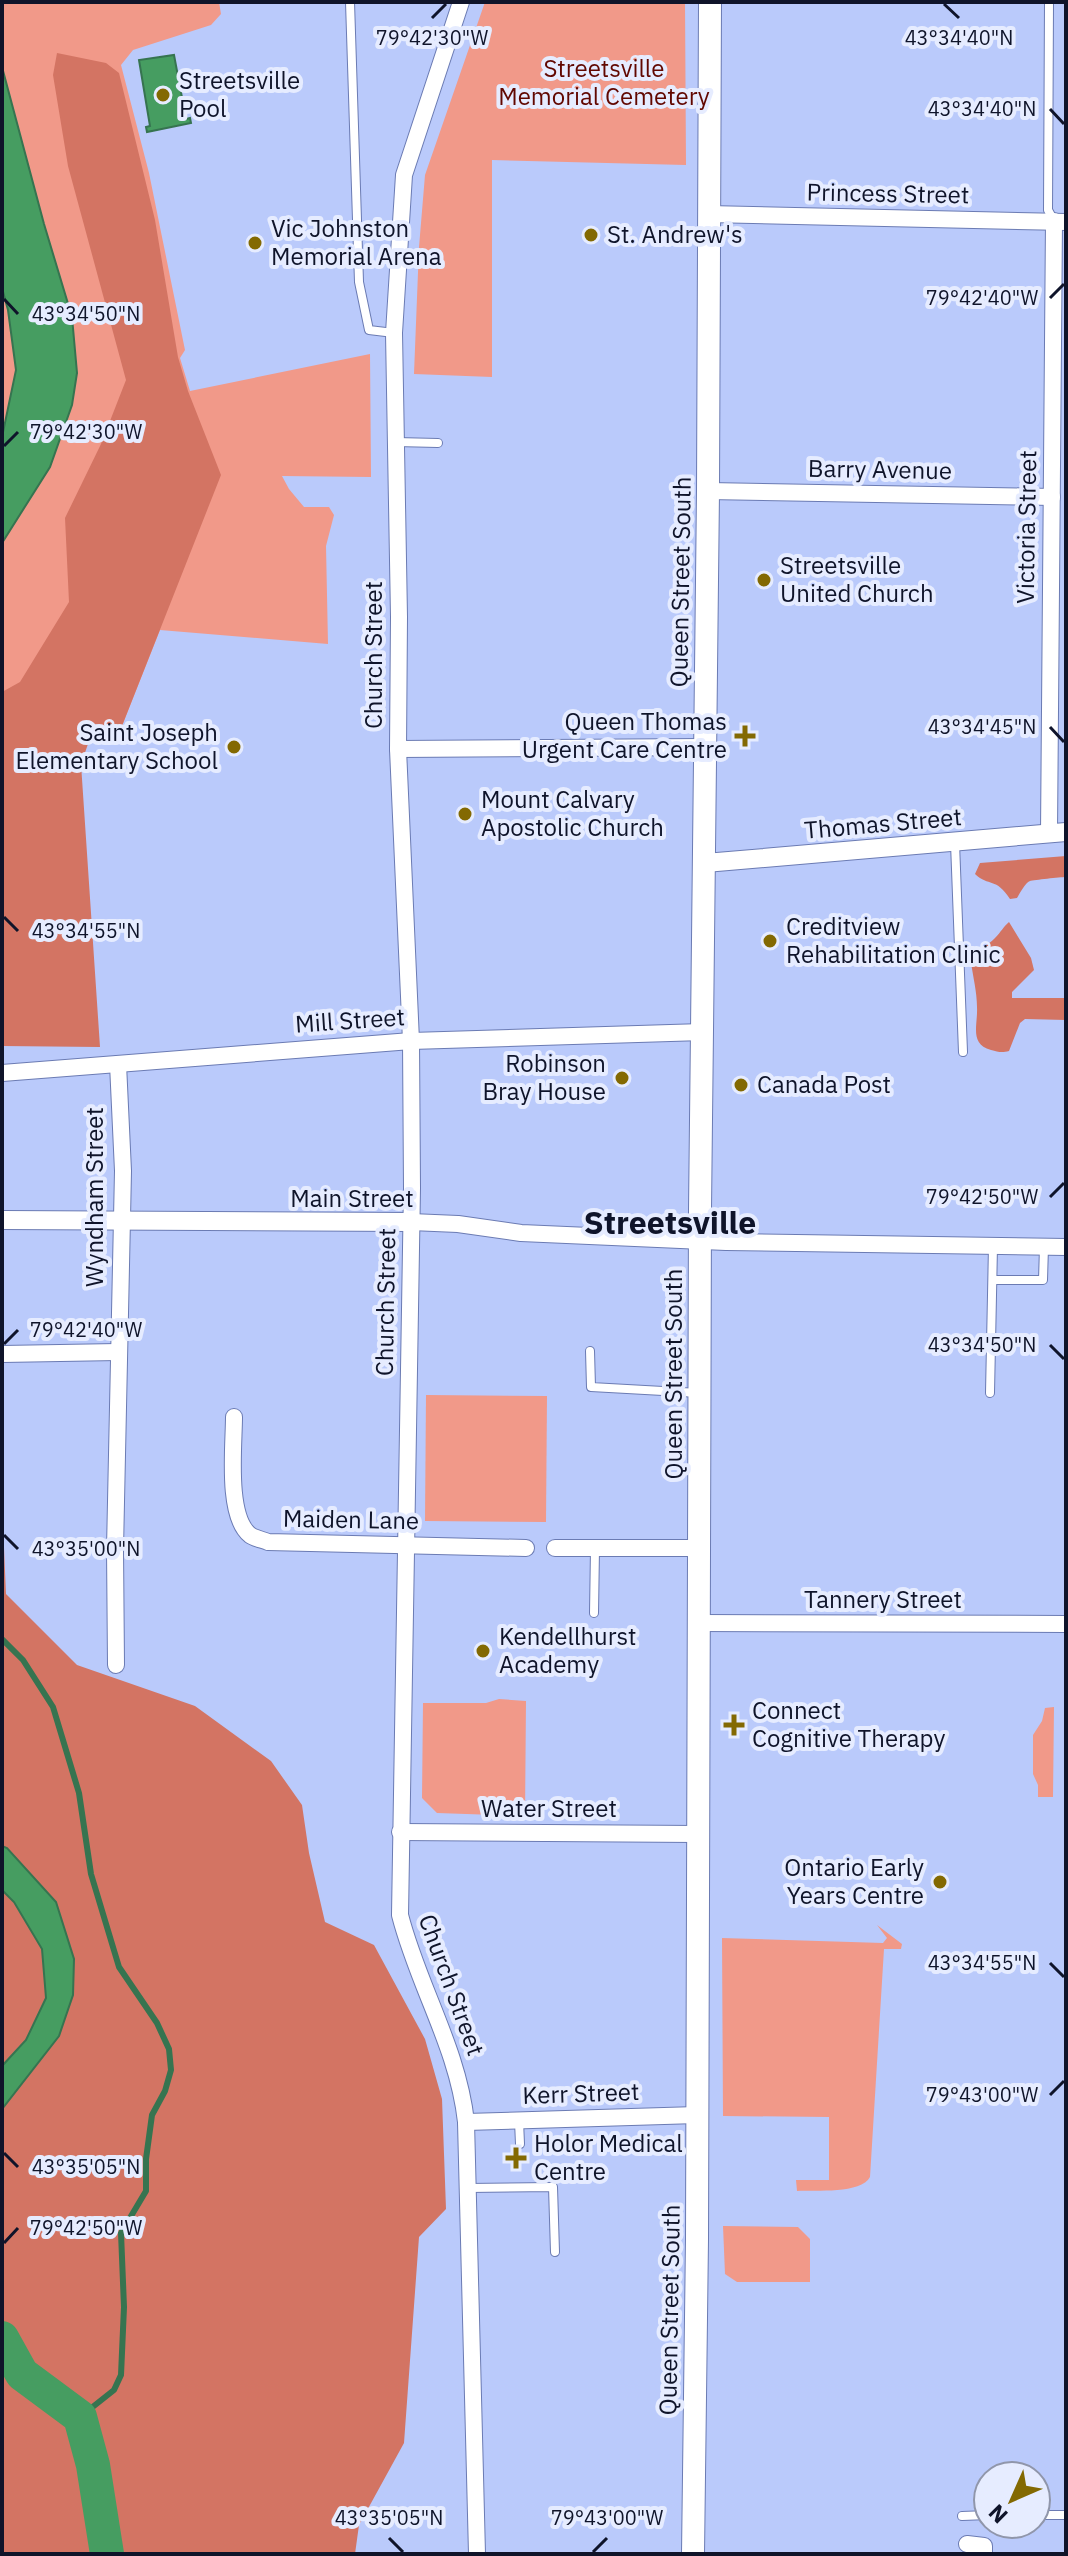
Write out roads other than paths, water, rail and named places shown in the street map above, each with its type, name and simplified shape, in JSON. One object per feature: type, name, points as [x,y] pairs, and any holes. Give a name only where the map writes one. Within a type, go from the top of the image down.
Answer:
[{"type":"main road","name":"Queen Street South","points":[[693,2554],[710,2]]},
{"type":"street","name":"Church Street","points":[[461,2],[404,175],[394,333],[398,749],[411,1041],[400,1915],[463,2095],[477,2554]]},
{"type":"street","name":"Princess Street","points":[[708,214],[1060,222]]},
{"type":"street","name":"Victoria Street","points":[[1057,832],[1052,497],[1060,222]]},
{"type":"street","name":"Barry Avenue","points":[[708,491],[1052,497]]},
{"type":"street","points":[[398,749],[705,747]]},
{"type":"street","name":"Thomas Street","points":[[705,863],[1057,832]]},
{"type":"street","name":"Mill Street","points":[[2,1073],[411,1041],[703,1032]]},
{"type":"street","name":"Wyndham Street","points":[[116,1665],[118,1352],[123,1171],[118,1064]]},
{"type":"street","name":"Main Street","points":[[2,1220],[411,1222],[458,1224],[521,1233],[700,1241],[1066,1247]]},
{"type":"street","points":[[2,1354],[118,1352]]},
{"type":"street","name":"Maiden Lane","points":[[234,1417],[234,1502],[240,1521],[250,1535],[268,1542],[526,1548]]},
{"type":"street","points":[[555,1548],[700,1548]]},
{"type":"street","name":"Tannery Street","points":[[699,1623],[1066,1624]]},
{"type":"street","name":"Water Street","points":[[400,1832],[697,1834]]},
{"type":"street","name":"Kerr Street","points":[[466,2122],[697,2115]]},
{"type":"street","points":[[967,2544],[984,2546],[984,2554]]},
{"type":"lane","points":[[350,2],[359,282],[369,330],[394,333]]},
{"type":"lane","points":[[1049,2],[1048,210],[1060,222]]},
{"type":"lane","points":[[396,442],[438,443]]},
{"type":"lane","points":[[955,842],[963,1052]]},
{"type":"lane","points":[[990,1393],[993,1246]]},
{"type":"lane","points":[[993,1280],[1043,1280],[1044,1247]]},
{"type":"lane","points":[[590,1351],[591,1387],[700,1393]]},
{"type":"lane","points":[[594,1613],[595,1548]]},
{"type":"lane","points":[[519,2120],[520,2144]]},
{"type":"lane","points":[[468,2188],[553,2187],[555,2252]]},
{"type":"lane","points":[[962,2516],[972,2516]]},
{"type":"waterway","points":[[2,1639],[23,1660],[53,1707],[79,1793],[91,1874],[119,1967],[157,2023],[169,2049],[171,2070],[165,2091],[152,2115],[146,2159],[146,2191],[121,2233],[124,2307],[121,2375],[114,2390],[80,2417]]},
{"type":"waterway","points":[[2,2338],[22,2374],[80,2417],[93,2465],[107,2554]]},
{"type":"place","name":"Streetsville Pool","points":[[163,95]]},
{"type":"place","name":"St. Andrew's","points":[[591,235]]},
{"type":"place","name":"Vic Johnston Memorial Arena","points":[[255,243]]},
{"type":"place","name":"Streetsville United Church","points":[[764,580]]},
{"type":"place","name":"Queen Thomas Urgent Care Centre","points":[[745,736]]},
{"type":"place","name":"Saint Joseph Elementary School","points":[[234,747]]},
{"type":"place","name":"Mount Calvary Apostolic Church","points":[[465,814]]},
{"type":"place","name":"Creditview Rehabilitation Clinic","points":[[770,941]]},
{"type":"place","name":"Robinson Bray House","points":[[622,1078]]},
{"type":"place","name":"Canada Post","points":[[741,1085]]},
{"type":"place","name":"Kendellhurst Academy","points":[[483,1651]]},
{"type":"place","name":"Connect Cognitive Therapy","points":[[734,1725]]},
{"type":"place","name":"Ontario Early Years Centre","points":[[940,1882]]},
{"type":"place","name":"Holor Medical Centre","points":[[516,2158]]},
{"type":"district","name":"Streetsville","points":[[670,1223]]},
{"type":"park label","name":"Streetsville Memorial Cemetery","points":[[604,83]]}]
